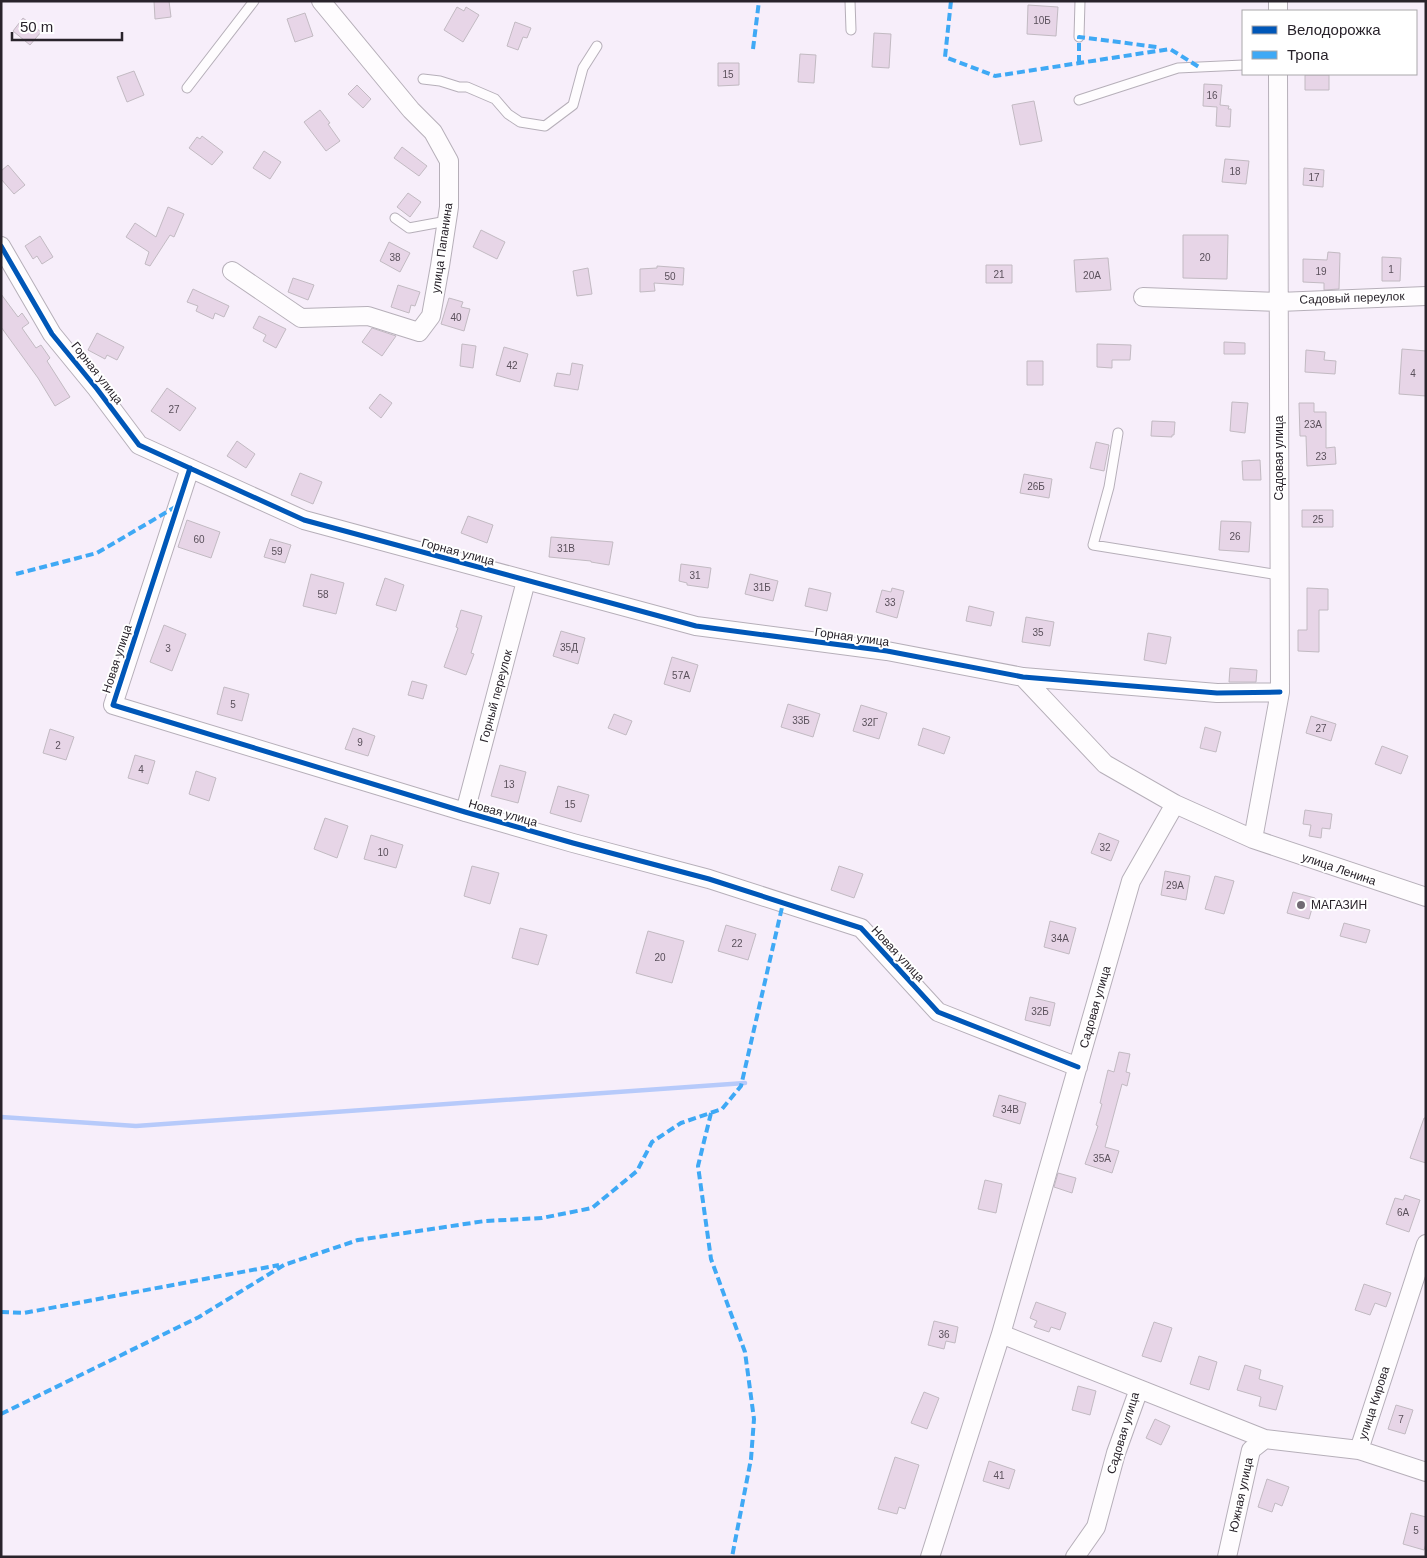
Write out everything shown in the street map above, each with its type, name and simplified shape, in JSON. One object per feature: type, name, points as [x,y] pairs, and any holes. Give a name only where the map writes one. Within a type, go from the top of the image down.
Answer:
[{"type":"street","name":"улица Папанина","points":[[232,271],[301,318],[368,316],[419,332],[431,316],[449,207],[449,161],[433,132],[410,110],[321,1]]},
{"type":"street","name":"Садовая улица","points":[[1253,839],[1280,692],[1278,75]]},
{"type":"street","name":"Горная улица","points":[[1,246],[52,334],[97,388],[139,445],[187,475],[304,520],[696,626],[887,651],[1023,677],[1217,693],[1280,692]]},
{"type":"street","name":"Садовый переулок","points":[[1143,298],[1279,302],[1426,296]]},
{"type":"street","name":"Новая улица","points":[[187,475],[113,705],[465,812],[709,879],[862,928],[938,1012],[1078,1066]]},
{"type":"street","name":"Горный переулок","points":[[465,812],[526,581]]},
{"type":"street","name":"улица Ленина","points":[[1023,677],[1105,764],[1175,804],[1253,839],[1426,897]]},
{"type":"street","name":"Садовая улица","points":[[930,1557],[1001,1334],[1131,881],[1175,804]]},
{"type":"street","name":"улица Кирова","points":[[1139,1389],[1265,1439],[1359,1450],[1426,1244]]},
{"type":"street","name":"Садовая улица","points":[[1001,1334],[1139,1389],[1116,1453],[1096,1527],[1075,1557]]},
{"type":"street","points":[[1243,1430],[1251,1450]]},
{"type":"street","name":"Южная улица","points":[[1227,1557],[1251,1450],[1265,1439]]},
{"type":"street","points":[[1359,1450],[1426,1472]]},
{"type":"lane","points":[[187,88],[254,1]]},
{"type":"lane","points":[[850,1],[851,30]]},
{"type":"lane","points":[[1079,37],[1080,1]]},
{"type":"lane","points":[[423,78],[459,87],[467,87],[495,99],[508,114],[520,122],[545,126],[573,105],[583,68],[597,46]]},
{"type":"lane","points":[[1079,100],[1178,68],[1242,65]]},
{"type":"lane","points":[[395,218],[409,228],[447,221]]},
{"type":"lane","points":[[1118,433],[1109,487],[1093,545],[1279,575]]},
{"type":"building","points":[[154,1],[169,1],[171,17],[155,19]]},
{"type":"building","points":[[1028,5],[1058,7],[1056,36],[1027,34]]},
{"type":"building","points":[[457,7],[464,11],[466,7],[479,15],[463,42],[444,30]]},
{"type":"building","points":[[305,13],[313,36],[295,42],[287,19]]},
{"type":"building","points":[[23,18],[41,32],[30,45],[13,31]]},
{"type":"building","points":[[515,22],[531,28],[527,38],[523,37],[518,50],[507,46]]},
{"type":"building","points":[[874,33],[891,34],[889,68],[872,67]]},
{"type":"building","points":[[800,54],[816,55],[814,83],[798,82]]},
{"type":"building","points":[[718,63],[739,63],[739,85],[718,86]]},
{"type":"building","points":[[134,71],[144,95],[127,102],[117,77]]},
{"type":"building","points":[[1305,75],[1329,75],[1329,90],[1305,90]]},
{"type":"building","points":[[1204,84],[1222,85],[1220,105],[1229,106],[1228,109],[1231,109],[1230,127],[1216,126],[1217,107],[1203,106]]},
{"type":"building","points":[[357,85],[371,99],[363,108],[348,94]]},
{"type":"building","points":[[1034,101],[1042,141],[1020,145],[1012,105]]},
{"type":"building","points":[[320,110],[340,141],[326,151],[304,122]]},
{"type":"building","points":[[202,136],[223,152],[212,165],[189,148],[197,137],[200,139]]},
{"type":"building","points":[[402,147],[427,166],[419,176],[394,158]]},
{"type":"building","points":[[264,151],[281,162],[270,179],[253,168]]},
{"type":"building","points":[[1225,159],[1249,161],[1246,184],[1222,182]]},
{"type":"building","points":[[8,165],[25,185],[14,194],[1,179],[1,171]]},
{"type":"building","points":[[1304,168],[1324,170],[1323,187],[1303,185]]},
{"type":"building","points":[[408,193],[421,202],[410,217],[397,207]]},
{"type":"building","points":[[168,207],[184,214],[174,237],[170,235],[150,266],[145,264],[149,252],[126,237],[135,223],[156,237]]},
{"type":"building","points":[[481,230],[505,242],[497,259],[473,247]]},
{"type":"building","points":[[1183,235],[1228,235],[1227,279],[1183,278]]},
{"type":"building","points":[[40,236],[53,257],[42,264],[37,256],[33,259],[25,246]]},
{"type":"building","points":[[389,242],[410,253],[400,272],[380,261]]},
{"type":"building","points":[[1328,252],[1340,253],[1339,289],[1324,290],[1324,283],[1303,282],[1303,259],[1327,260]]},
{"type":"building","points":[[1382,257],[1401,258],[1400,281],[1382,281]]},
{"type":"building","points":[[1108,258],[1111,290],[1076,292],[1074,260]]},
{"type":"building","points":[[986,265],[1012,265],[1012,283],[986,283]]},
{"type":"building","points":[[657,266],[684,268],[683,285],[654,283],[655,291],[640,292],[640,269],[657,268]]},
{"type":"building","points":[[588,268],[592,294],[577,296],[573,271]]},
{"type":"building","points":[[293,278],[314,285],[308,300],[288,292]]},
{"type":"building","points":[[398,285],[420,292],[415,306],[411,305],[409,313],[391,307]]},
{"type":"building","points":[[193,289],[229,306],[224,317],[215,313],[213,319],[196,311],[198,306],[187,302]]},
{"type":"building","points":[[1,294],[18,317],[22,313],[29,323],[22,328],[36,348],[41,345],[50,358],[47,361],[70,397],[55,406],[38,378],[1,327]]},
{"type":"building","points":[[449,298],[463,302],[461,307],[470,309],[464,331],[441,324]]},
{"type":"building","points":[[259,316],[286,329],[276,348],[263,341],[266,335],[253,328]]},
{"type":"building","points":[[372,328],[396,336],[382,356],[362,342]]},
{"type":"building","points":[[97,333],[124,347],[117,360],[107,355],[105,359],[88,350]]},
{"type":"building","points":[[1224,342],[1245,343],[1245,354],[1224,354]]},
{"type":"building","points":[[462,344],[476,346],[473,368],[460,366]]},
{"type":"building","points":[[1097,344],[1131,345],[1130,360],[1112,360],[1112,368],[1097,367]]},
{"type":"building","points":[[504,347],[528,354],[520,382],[496,375]]},
{"type":"building","points":[[1402,349],[1426,351],[1426,396],[1399,394]]},
{"type":"building","points":[[1306,350],[1325,352],[1324,360],[1336,361],[1335,374],[1305,372]]},
{"type":"building","points":[[1027,361],[1043,361],[1043,385],[1027,385]]},
{"type":"building","points":[[572,363],[583,365],[578,390],[554,386],[557,373],[570,375]]},
{"type":"building","points":[[167,388],[196,408],[180,431],[151,411]]},
{"type":"building","points":[[380,394],[392,403],[381,418],[369,408]]},
{"type":"building","points":[[1232,402],[1248,403],[1245,433],[1230,431]]},
{"type":"building","points":[[1299,403],[1314,403],[1314,412],[1326,412],[1326,448],[1335,447],[1336,464],[1307,466],[1306,436],[1300,436]]},
{"type":"building","points":[[1152,421],[1175,422],[1174,435],[1172,437],[1151,436]]},
{"type":"building","points":[[237,441],[255,454],[246,468],[227,456]]},
{"type":"building","points":[[1096,442],[1109,445],[1104,471],[1090,468]]},
{"type":"building","points":[[1260,460],[1261,480],[1243,480],[1242,461]]},
{"type":"building","points":[[300,473],[322,482],[313,504],[291,495]]},
{"type":"building","points":[[1024,474],[1052,479],[1049,498],[1020,493]]},
{"type":"building","points":[[1302,510],[1333,510],[1333,527],[1302,527]]},
{"type":"building","points":[[468,516],[493,525],[487,543],[461,533]]},
{"type":"building","points":[[187,520],[220,532],[211,558],[178,547]]},
{"type":"building","points":[[1221,521],[1251,522],[1249,552],[1219,550]]},
{"type":"building","points":[[551,537],[613,542],[609,565],[591,561],[549,557]]},
{"type":"building","points":[[270,539],[291,545],[285,563],[264,557]]},
{"type":"building","points":[[681,564],[711,568],[708,588],[687,585],[687,583],[679,581]]},
{"type":"building","points":[[311,574],[344,583],[336,614],[303,606]]},
{"type":"building","points":[[750,574],[778,581],[773,601],[745,594]]},
{"type":"building","points":[[385,578],[404,585],[396,611],[376,605]]},
{"type":"building","points":[[809,588],[831,593],[827,611],[805,606]]},
{"type":"building","points":[[892,588],[904,591],[897,618],[876,612],[882,590],[891,592]]},
{"type":"building","points":[[1307,588],[1328,589],[1328,610],[1319,610],[1319,652],[1298,651],[1298,630],[1307,630]]},
{"type":"building","points":[[969,606],[994,612],[991,626],[966,621]]},
{"type":"building","points":[[461,610],[482,616],[471,653],[474,654],[466,675],[444,667],[458,628],[456,627]]},
{"type":"building","points":[[1026,617],[1054,622],[1050,646],[1022,642]]},
{"type":"building","points":[[164,625],[186,634],[172,671],[150,662]]},
{"type":"building","points":[[561,631],[585,638],[578,664],[553,656]]},
{"type":"building","points":[[1148,633],[1171,637],[1166,664],[1144,660]]},
{"type":"building","points":[[672,657],[698,665],[690,692],[664,684]]},
{"type":"building","points":[[1230,668],[1257,670],[1256,682],[1229,682]]},
{"type":"building","points":[[412,681],[427,685],[423,699],[408,695]]},
{"type":"building","points":[[224,687],[249,694],[242,721],[217,714]]},
{"type":"building","points":[[788,704],[820,714],[813,737],[781,727]]},
{"type":"building","points":[[861,705],[887,713],[879,739],[853,731]]},
{"type":"building","points":[[614,714],[632,721],[626,735],[608,728]]},
{"type":"building","points":[[1311,716],[1336,724],[1331,741],[1306,733]]},
{"type":"building","points":[[1205,727],[1221,732],[1216,752],[1200,748]]},
{"type":"building","points":[[353,728],[375,736],[368,756],[345,749]]},
{"type":"building","points":[[923,728],[950,737],[944,754],[918,745]]},
{"type":"building","points":[[50,729],[74,737],[66,760],[43,753]]},
{"type":"building","points":[[1382,746],[1408,756],[1401,774],[1375,764]]},
{"type":"building","points":[[135,755],[155,761],[148,784],[128,778]]},
{"type":"building","points":[[500,765],[526,772],[518,803],[491,796]]},
{"type":"building","points":[[196,771],[216,778],[209,801],[189,794]]},
{"type":"building","points":[[558,786],[589,795],[581,822],[550,813]]},
{"type":"building","points":[[1305,810],[1332,814],[1330,829],[1322,828],[1321,838],[1309,836],[1311,825],[1303,824]]},
{"type":"building","points":[[325,818],[348,826],[337,858],[314,849]]},
{"type":"building","points":[[1099,833],[1119,841],[1111,861],[1091,853]]},
{"type":"building","points":[[371,835],[403,845],[396,868],[364,859]]},
{"type":"building","points":[[472,866],[499,873],[490,904],[464,896]]},
{"type":"building","points":[[839,866],[863,874],[854,898],[831,890]]},
{"type":"building","points":[[1165,871],[1190,876],[1186,900],[1161,895]]},
{"type":"building","points":[[1215,876],[1234,881],[1224,914],[1205,909]]},
{"type":"building","name":"МАГАЗИН","points":[[1293,892],[1315,898],[1309,919],[1287,913]]},
{"type":"building","points":[[1050,921],[1076,928],[1069,954],[1044,947]]},
{"type":"building","points":[[1344,923],[1370,930],[1366,943],[1340,936]]},
{"type":"building","points":[[726,925],[756,934],[748,960],[718,951]]},
{"type":"building","points":[[520,928],[547,935],[538,965],[512,958]]},
{"type":"building","points":[[648,931],[684,941],[672,983],[636,973]]},
{"type":"building","points":[[1030,997],[1055,1003],[1050,1026],[1025,1020]]},
{"type":"building","points":[[1119,1052],[1130,1054],[1126,1072],[1130,1073],[1127,1086],[1122,1084],[1105,1147],[1119,1151],[1112,1173],[1085,1164],[1098,1126],[1096,1125],[1108,1070],[1114,1072]]},
{"type":"building","points":[[999,1095],[1026,1103],[1020,1124],[993,1116]]},
{"type":"building","points":[[1424,1118],[1426,1118],[1426,1163],[1410,1158]]},
{"type":"building","points":[[1058,1173],[1076,1178],[1072,1193],[1054,1187]]},
{"type":"building","points":[[985,1180],[1002,1184],[996,1213],[978,1209]]},
{"type":"building","points":[[1405,1195],[1420,1200],[1409,1232],[1386,1224],[1395,1198],[1403,1200]]},
{"type":"building","points":[[1364,1284],[1391,1293],[1386,1307],[1375,1303],[1370,1315],[1355,1310]]},
{"type":"building","points":[[1036,1302],[1066,1313],[1060,1330],[1051,1327],[1049,1332],[1034,1327],[1037,1321],[1030,1318]]},
{"type":"building","points":[[934,1321],[958,1327],[955,1343],[946,1341],[944,1349],[928,1345]]},
{"type":"building","points":[[1154,1322],[1172,1328],[1161,1362],[1142,1356]]},
{"type":"building","points":[[1199,1356],[1217,1362],[1209,1390],[1190,1384]]},
{"type":"building","points":[[1245,1365],[1261,1370],[1259,1379],[1283,1386],[1276,1410],[1259,1406],[1261,1397],[1237,1390]]},
{"type":"building","points":[[1078,1386],[1096,1391],[1090,1415],[1072,1410]]},
{"type":"building","points":[[924,1392],[939,1398],[927,1429],[911,1423]]},
{"type":"building","points":[[1396,1405],[1413,1410],[1405,1434],[1388,1429]]},
{"type":"building","points":[[1155,1419],[1170,1426],[1161,1445],[1146,1438]]},
{"type":"building","points":[[895,1457],[919,1465],[905,1509],[899,1507],[897,1514],[878,1509]]},
{"type":"building","points":[[989,1461],[1015,1470],[1009,1489],[983,1481]]},
{"type":"building","points":[[1267,1479],[1289,1487],[1282,1506],[1275,1503],[1272,1512],[1258,1507]]},
{"type":"building","points":[[1411,1513],[1426,1517],[1426,1544],[1424,1550],[1403,1544]]},
{"type":"waterway","points":[[1,1117],[136,1126],[745,1083]]},
{"type":"marked path","points":[[753,49],[759,1]]},
{"type":"marked path","points":[[951,1],[945,57],[995,76],[1170,49],[1199,67]]},
{"type":"marked path","points":[[1079,63],[1079,37],[1157,47]]},
{"type":"marked path","points":[[16,574],[97,553],[177,506]]},
{"type":"marked path","points":[[1,1414],[199,1317],[284,1265],[358,1240],[485,1221],[542,1218],[592,1208],[637,1171],[652,1142],[681,1123],[722,1109],[741,1086],[783,903]]},
{"type":"marked path","points":[[711,1113],[698,1166],[711,1259],[745,1352],[754,1419],[751,1459],[732,1557]]},
{"type":"marked path","points":[[1,1312],[24,1313],[279,1265]]},
{"type":"cycle path","points":[[1,246],[52,334],[139,445],[304,520],[696,626],[887,651],[1023,677],[1217,693],[1280,692]]},
{"type":"cycle path","points":[[190,468],[113,705],[465,812],[709,879],[861,928],[938,1012],[1078,1067]]},
{"type":"place","name":"МАГАЗИН","points":[[1301,905]]}]
